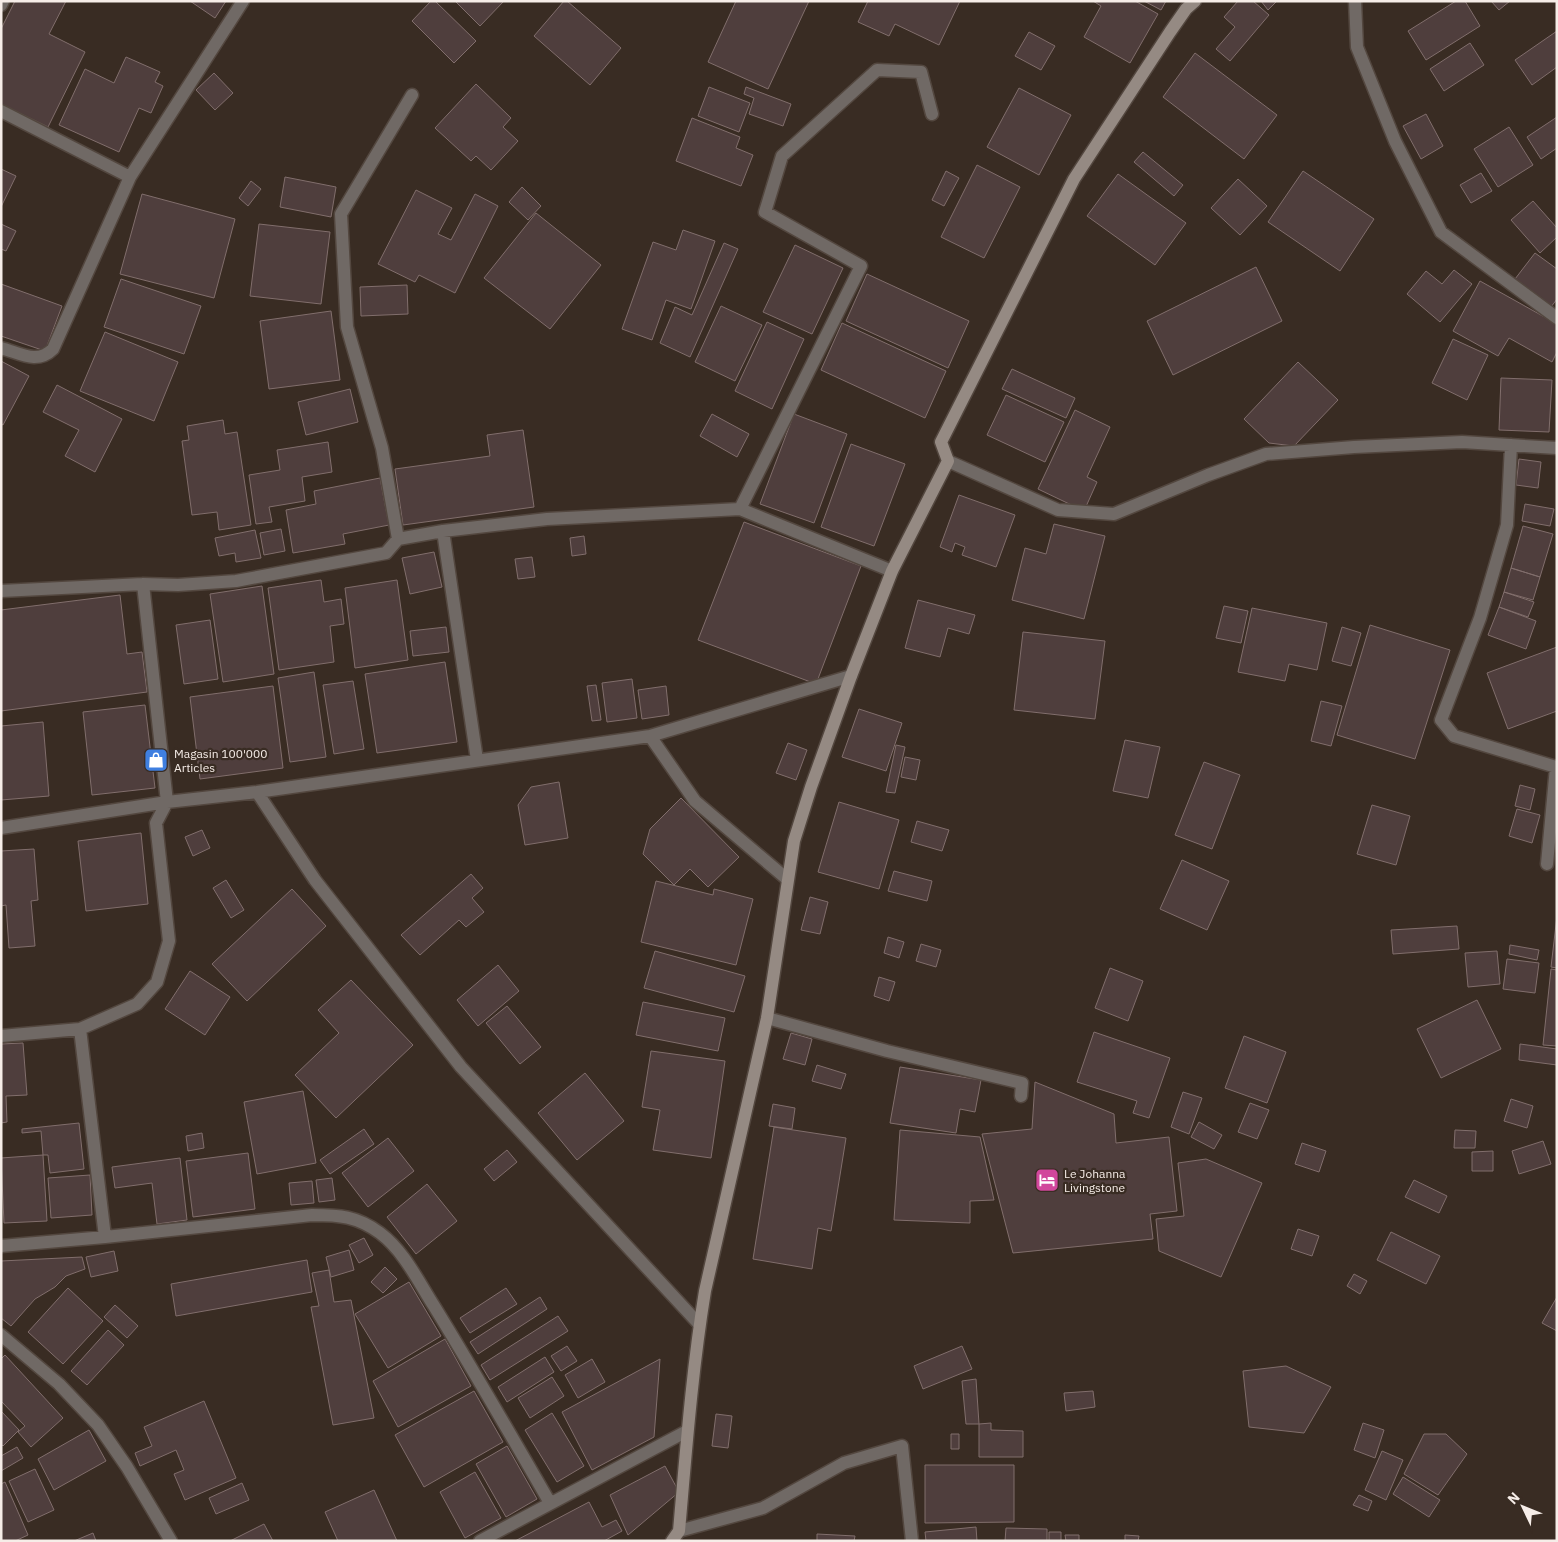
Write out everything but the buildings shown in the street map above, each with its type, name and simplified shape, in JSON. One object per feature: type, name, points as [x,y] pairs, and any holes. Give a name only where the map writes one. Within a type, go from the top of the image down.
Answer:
[{"type":"main road","points":[[676,1536],[705,1291],[766,1018],[787,879],[794,841],[801,818],[851,676],[892,571],[948,462],[941,442],[1074,179],[1170,32],[1186,9],[1195,1]]},
{"type":"street","points":[[1,5],[3,1]]},
{"type":"street","points":[[1,348],[38,358],[47,355],[53,349],[130,177],[243,1]]},
{"type":"street","points":[[1355,1],[1357,47],[1395,141],[1441,232],[1557,318]]},
{"type":"street","points":[[740,509],[861,266],[765,212],[782,156],[877,70],[921,72],[932,114]]},
{"type":"street","points":[[398,539],[382,448],[347,327],[341,214],[412,95]]},
{"type":"street","points":[[1,112],[130,177]]},
{"type":"street","points":[[948,462],[1058,510],[1114,514],[1208,475],[1266,454],[1354,447],[1462,442],[1557,448]]},
{"type":"street","points":[[1511,445],[1507,525],[1480,618],[1441,720],[1454,736],[1556,767],[1547,864]]},
{"type":"street","points":[[1,591],[143,584],[178,585],[236,580],[386,553],[398,539],[443,531],[547,519],[740,509],[892,571]]},
{"type":"street","points":[[443,531],[478,760]]},
{"type":"street","points":[[1,1036],[80,1030],[137,1004],[157,982],[169,941],[156,823],[167,802],[143,584]]},
{"type":"street","points":[[1,828],[167,802],[257,792],[650,736],[851,676]]},
{"type":"street","points":[[650,736],[695,801],[787,879]]},
{"type":"street","points":[[257,792],[315,880],[461,1067],[700,1324]]},
{"type":"street","points":[[766,1018],[1022,1083],[1021,1096]]},
{"type":"street","points":[[80,1030],[105,1238]]},
{"type":"street","points":[[1,1246],[105,1238],[312,1215],[333,1215],[358,1220],[381,1234],[402,1255],[463,1352],[550,1503]]},
{"type":"street","points":[[1,1335],[59,1384],[98,1425],[127,1467],[171,1541]]},
{"type":"street","points":[[480,1541],[687,1431]]},
{"type":"street","points":[[676,1536],[763,1508],[844,1464],[902,1446],[912,1541]]},
{"type":"place","name":"Magasin 100'000 Articles","points":[[156,760]]},
{"type":"place","name":"Le Johanna Livingstone","points":[[1047,1180]]}]
